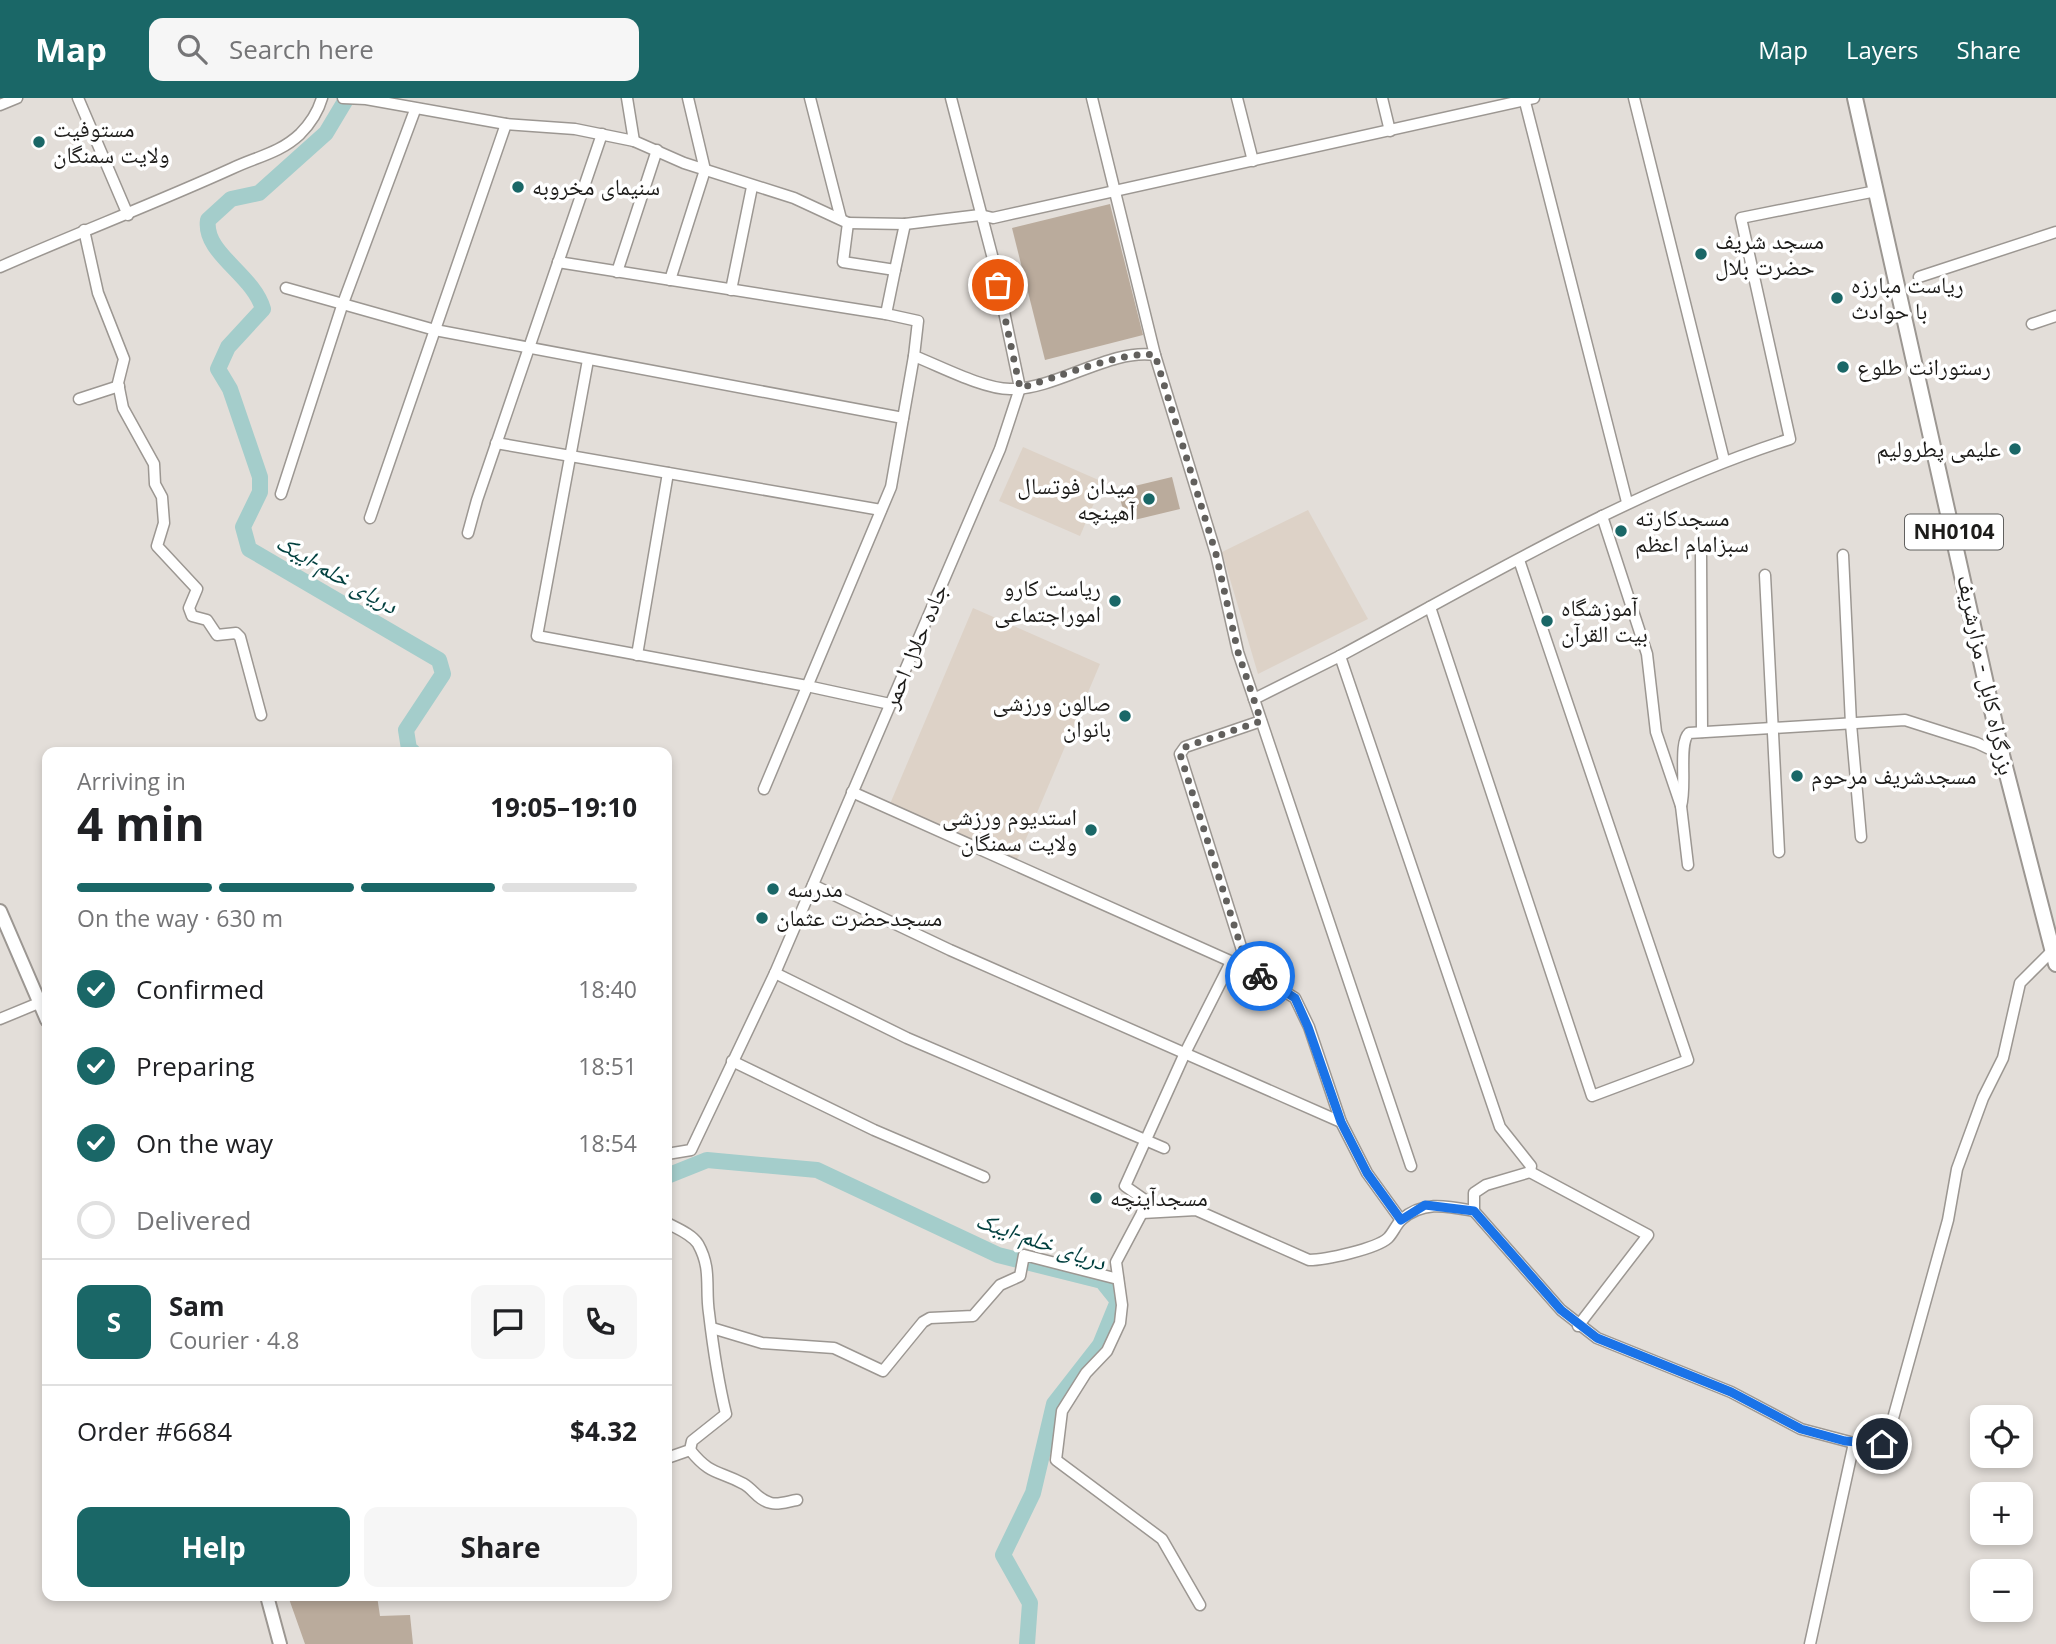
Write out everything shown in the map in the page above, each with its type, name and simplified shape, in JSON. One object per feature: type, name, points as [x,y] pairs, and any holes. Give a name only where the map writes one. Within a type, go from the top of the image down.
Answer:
[{"type":"highway","name":"بزرگراه کابل - مزارشریف","points":[[1855,98],[2002,755],[2055,956]]},
{"type":"main road","points":[[0,911],[42,1005]]},
{"type":"main road","points":[[268,1601],[279,1644]]},
{"type":"street","points":[[0,105],[17,98]]},
{"type":"street","points":[[78,98],[128,215]]},
{"type":"street","points":[[0,267],[84,230],[128,215],[237,166],[271,155],[299,134],[318,112],[322,98]]},
{"type":"street","points":[[343,98],[366,99],[415,110],[506,124],[603,134],[634,141],[752,187],[794,198],[844,221],[905,225],[980,215],[993,218],[1528,99],[1627,502]]},
{"type":"street","points":[[627,98],[634,141]]},
{"type":"street","points":[[670,280],[705,170],[688,98]]},
{"type":"street","points":[[810,98],[844,221],[843,262],[895,270]]},
{"type":"street","name":"جاده حلال احمر","points":[[672,1153],[691,1150],[775,973],[1000,449],[1020,388],[993,259],[951,98]]},
{"type":"street","points":[[1092,98],[1155,355],[1216,554],[1238,652],[1411,1166]]},
{"type":"street","points":[[1237,98],[1253,161]]},
{"type":"street","points":[[1382,98],[1390,131]]},
{"type":"street","points":[[1634,98],[1724,460]]},
{"type":"street","points":[[281,494],[342,306],[415,110]]},
{"type":"street","points":[[370,518],[506,124]]},
{"type":"street","points":[[468,533],[496,443],[603,134]]},
{"type":"street","points":[[617,272],[657,150]]},
{"type":"street","points":[[732,290],[752,187]]},
{"type":"street","points":[[1254,699],[1340,656],[1627,502],[1724,460],[1790,439],[1741,218],[1876,191]]},
{"type":"street","points":[[886,314],[905,225]]},
{"type":"street","points":[[84,230],[98,293],[124,359],[119,386],[122,408],[154,464],[155,484],[162,497],[164,523],[157,546],[197,589],[190,608],[192,616],[207,620],[216,635],[236,633],[240,637],[261,715]]},
{"type":"street","points":[[1919,277],[2056,232]]},
{"type":"street","points":[[558,262],[918,321],[891,487],[764,789]]},
{"type":"street","points":[[286,288],[342,306],[435,330],[903,418]]},
{"type":"street","points":[[2032,324],[2056,316]]},
{"type":"street","points":[[914,356],[1008,390],[1134,356],[1155,355]]},
{"type":"street","points":[[588,360],[537,636],[807,686],[890,705]]},
{"type":"street","points":[[79,399],[119,386]]},
{"type":"street","points":[[496,443],[881,510]]},
{"type":"street","points":[[637,655],[667,473]]},
{"type":"street","points":[[1602,516],[1647,654],[1656,732],[1681,806],[1688,864]]},
{"type":"street","points":[[1701,554],[1702,732]]},
{"type":"street","points":[[1843,555],[1850,724],[1861,837]]},
{"type":"street","points":[[1430,607],[1591,1096],[1688,1060],[1519,560]]},
{"type":"street","points":[[1765,575],[1779,852]]},
{"type":"street","points":[[1340,656],[1500,1127],[1531,1166],[1530,1172]]},
{"type":"street","points":[[1681,806],[1686,780],[1682,744],[1689,733],[1905,720],[2002,755]]},
{"type":"street","points":[[1248,969],[1180,754],[1185,747],[1261,721]]},
{"type":"street","points":[[852,792],[1248,969],[1295,998],[1308,1027],[1341,1122],[1367,1173],[1401,1220]]},
{"type":"street","points":[[813,885],[950,950],[1341,1122]]},
{"type":"street","points":[[1142,1213],[1196,1210],[1310,1260],[1327,1259],[1336,1254],[1368,1248],[1387,1239],[1401,1220],[1425,1205],[1474,1211],[1578,1325],[1597,1338],[1731,1392],[1801,1429],[1854,1443],[1882,1444],[1891,1430],[1948,1220],[1957,1169],[1983,1098],[2003,1058],[2020,984],[2055,956]]},
{"type":"street","points":[[1200,1605],[1162,1539],[1056,1460],[1062,1411],[1086,1373],[1107,1352],[1120,1323],[1122,1305],[1116,1262],[1142,1213],[1145,1200],[1125,1186],[1185,1052],[1231,962]]},
{"type":"street","points":[[775,973],[907,1038],[1164,1148]]},
{"type":"street","points":[[0,1019],[41,1002]]},
{"type":"street","points":[[732,1061],[874,1130],[984,1177]]},
{"type":"street","points":[[1474,1211],[1474,1193],[1486,1185],[1530,1172],[1648,1235],[1578,1325]]},
{"type":"street","points":[[672,1226],[697,1241],[710,1282],[708,1311],[726,1414],[691,1441],[690,1450],[703,1466],[716,1475],[745,1485],[761,1499],[774,1504],[797,1500]]},
{"type":"street","points":[[712,1328],[762,1343],[834,1348],[883,1371],[923,1322],[930,1318],[973,1316],[1000,1285],[1020,1276],[1024,1255],[1118,1279]]},
{"type":"street","points":[[1810,1644],[1854,1443]]},
{"type":"street","points":[[672,1456],[690,1450]]},
{"type":"shaded area","points":[[1110,204],[1143,335],[1045,360],[1012,228]]},
{"type":"shaded area","points":[[1023,447],[1103,482],[1080,536],[999,501]]},
{"type":"shaded area","name":"میدان فوتسال آهینچه","points":[[1172,477],[1180,509],[1126,522],[1118,490]]},
{"type":"shaded area","points":[[1308,510],[1368,619],[1258,674],[1222,552]]},
{"type":"shaded area","points":[[973,608],[1100,664],[1017,860],[890,804]]},
{"type":"shaded area","points":[[290,1601],[378,1601],[380,1616],[410,1615],[413,1644],[305,1644]]},
{"type":"waterway","name":"دریای خلم-ایبک","points":[[347,98],[326,133],[259,193],[231,199],[208,220],[213,243],[258,296],[263,309],[228,347],[218,369],[230,389],[260,477],[260,492],[243,527],[249,549],[439,660],[443,674],[406,730],[409,747]]},
{"type":"waterway","name":"دریای خلم-ایبک","points":[[672,1174],[707,1160],[817,1170],[998,1255],[1102,1281],[1118,1301],[1100,1345],[1054,1404],[1033,1493],[1003,1555],[1030,1603],[1027,1644]]},
{"type":"way so far","points":[[998,285],[1020,388],[1112,361],[1145,354],[1155,355],[1216,554],[1238,652],[1261,721],[1185,747],[1180,754],[1248,969],[1260,976]]},
{"type":"place","name":"مستوفیت ولایت سمنگان","points":[[39,142]]},
{"type":"place","name":"سنیمای مخروبه","points":[[518,187]]},
{"type":"place","name":"مسجد شریف حضرت بلال","points":[[1701,254]]},
{"type":"place","name":"ریاست مبارزه با حوادث","points":[[1837,298]]},
{"type":"place","name":"رستورانت طلوع","points":[[1843,367]]},
{"type":"place","name":"علیمی پطرولیم","points":[[2015,449]]},
{"type":"place","name":"میدان فوتسال آهینچه","points":[[1149,499]]},
{"type":"place","name":"مسجدکارته سبزامام اعظم","points":[[1621,531]]},
{"type":"place","name":"ریاست کارو اموراجتماعی","points":[[1115,601]]},
{"type":"place","name":"آموزشگاه بیت القرآن","points":[[1547,621]]},
{"type":"place","name":"صالون ورزشی بانوان","points":[[1125,716]]},
{"type":"place","name":"مسجدشریف مرحوم","points":[[1797,776]]},
{"type":"place","name":"استدیوم ورزشی ولایت سمنگان","points":[[1091,830]]},
{"type":"place","name":"مدرسه","points":[[773,889]]},
{"type":"place","name":"مسجدحضرت عثمان","points":[[762,918]]},
{"type":"place","name":"مسجدآینچه","points":[[1096,1198]]},
{"type":"route","points":[[1260,976],[1295,998],[1308,1027],[1341,1122],[1367,1173],[1401,1220],[1425,1205],[1446,1205],[1474,1211],[1561,1310],[1597,1338],[1650,1357],[1731,1392],[1801,1429],[1854,1443],[1882,1444]]}]
